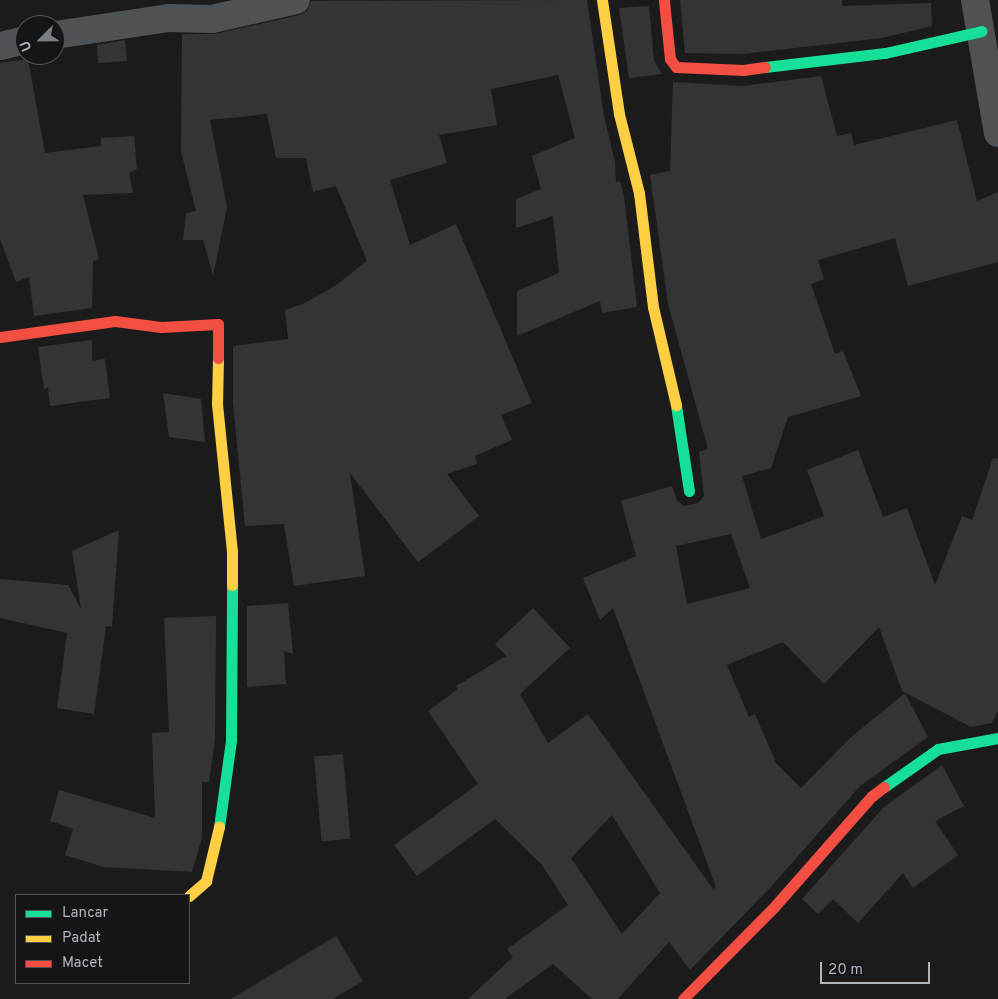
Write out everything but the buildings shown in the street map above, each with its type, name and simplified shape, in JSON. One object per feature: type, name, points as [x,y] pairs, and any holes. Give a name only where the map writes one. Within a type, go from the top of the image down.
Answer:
[{"type":"street","points":[[65,34],[169,18],[212,19],[296,0]]},
{"type":"street","points":[[602,0],[619,114],[639,193],[653,307],[674,390],[688,491]]},
{"type":"street","points":[[975,0],[998,133]]},
{"type":"street","points":[[664,1],[670,60],[676,67],[689,69],[742,70],[885,53],[982,32]]},
{"type":"street","points":[[0,46],[15,42]]},
{"type":"street","points":[[0,337],[115,321],[161,327],[218,324],[217,404],[232,551],[231,740],[217,841],[206,881],[190,895]]},
{"type":"street","points":[[683,999],[774,907],[872,796],[938,749],[998,738]]},
{"type":"traffic: fast","points":[[765,67],[885,53],[982,31]]},
{"type":"traffic: fast","points":[[676,405],[689,491]]},
{"type":"traffic: fast","points":[[219,827],[231,740],[232,585]]},
{"type":"traffic: fast","points":[[884,787],[938,749],[998,738]]},
{"type":"traffic: slow","points":[[602,0],[619,114],[639,193],[653,307],[676,405]]},
{"type":"traffic: slow","points":[[218,358],[217,404],[232,551],[232,585]]},
{"type":"traffic: slow","points":[[190,895],[206,881],[219,827]]},
{"type":"traffic: jam","points":[[664,1],[670,59],[676,67],[743,70],[765,67]]},
{"type":"traffic: jam","points":[[0,337],[115,321],[161,327],[218,324],[218,358]]},
{"type":"traffic: jam","points":[[683,999],[774,907],[872,796],[884,787]]}]
